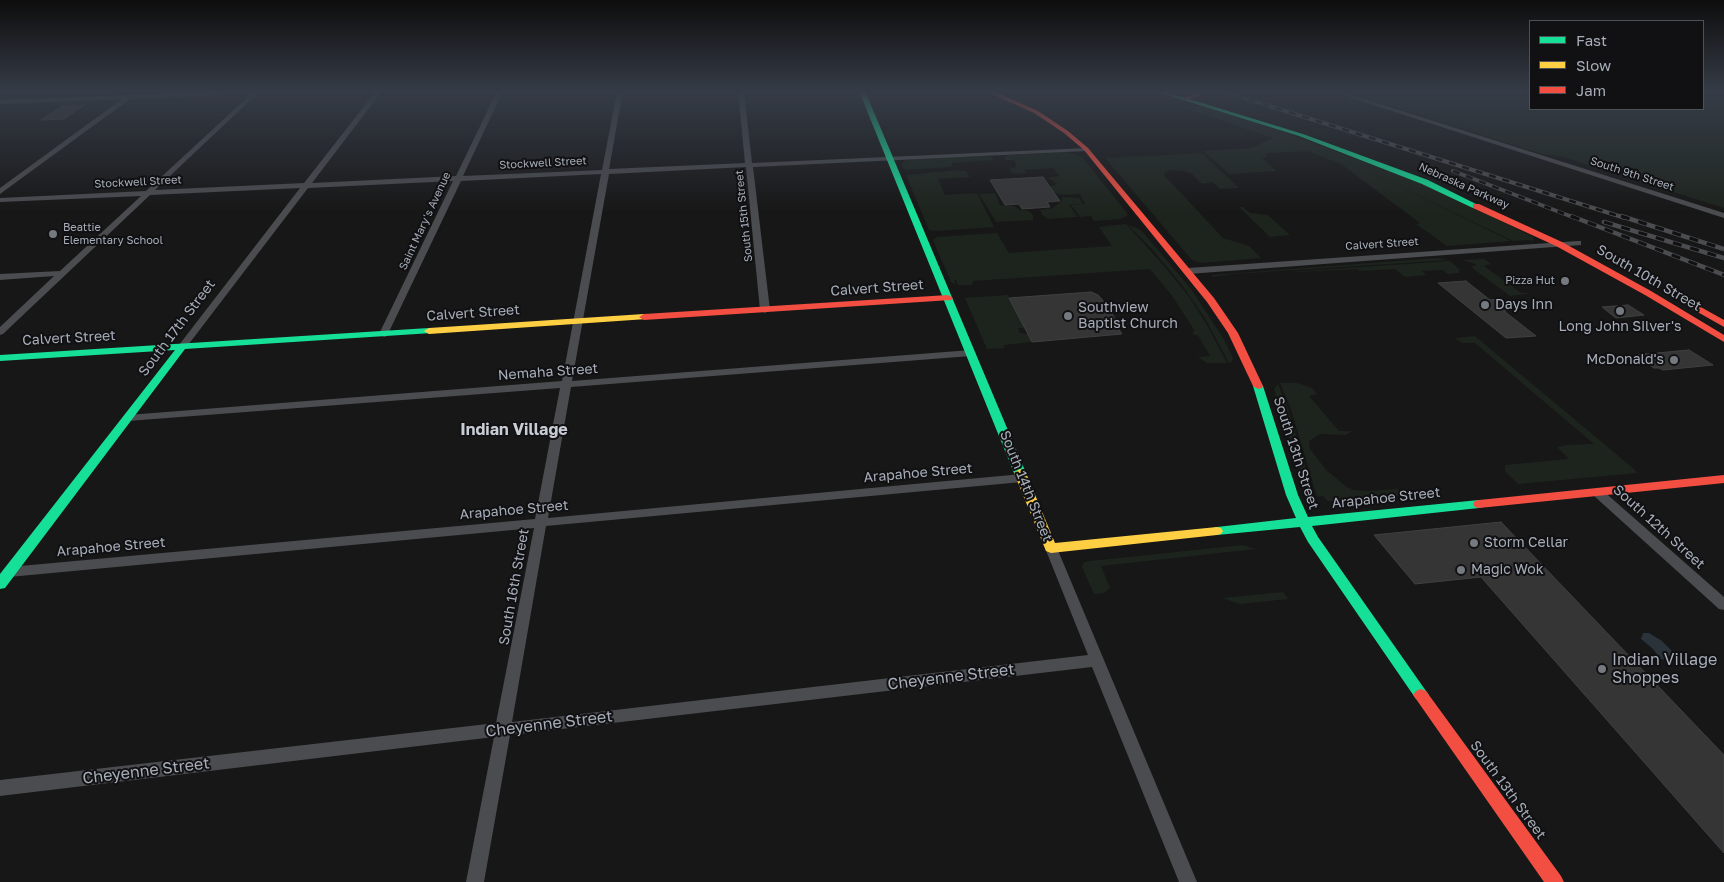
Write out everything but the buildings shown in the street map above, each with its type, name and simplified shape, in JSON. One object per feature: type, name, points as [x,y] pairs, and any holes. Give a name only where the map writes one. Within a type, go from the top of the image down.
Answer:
[{"type":"main road","name":"South 14th Street","points":[[879,132],[1051,548]]},
{"type":"main road","name":"South 13th Street","points":[[1064,132],[1086,149],[1188,271],[1223,317],[1250,366],[1264,402],[1302,522],[1350,596],[1555,882]]},
{"type":"main road","name":"Nebraska Parkway","points":[[1293,132],[1383,165],[1488,210],[1558,244]]},
{"type":"main road","name":"Nebraska Parkway","points":[[1314,132],[1391,160],[1489,201],[1578,243]]},
{"type":"main road","name":"South 10th Street","points":[[1578,243],[1724,324]]},
{"type":"main road","name":"South 10th Street","points":[[1558,244],[1648,293],[1724,339]]},
{"type":"main road","name":"Calvert Street","points":[[0,358],[948,298]]},
{"type":"main road","name":"South 17th Street","points":[[0,584],[182,346]]},
{"type":"main road","name":"Arapahoe Street","points":[[1051,548],[1724,479]]},
{"type":"street","points":[[0,192],[81,132]]},
{"type":"street","points":[[0,332],[214,132]]},
{"type":"street","name":"South 17th Street","points":[[182,346],[347,132]]},
{"type":"street","name":"Saint Mary's Avenue","points":[[384,334],[480,132]]},
{"type":"street","name":"South 16th Street","points":[[475,882],[613,132]]},
{"type":"street","name":"South 15th Street","points":[[746,132],[765,310]]},
{"type":"street","name":"South 9th Street","points":[[1462,132],[1724,216]]},
{"type":"street","name":"Stockwell Street","points":[[0,200],[1086,149]]},
{"type":"street","name":"Calvert Street","points":[[1188,271],[1578,243]]},
{"type":"street","points":[[0,277],[63,273]]},
{"type":"street","name":"Nemaha Street","points":[[128,418],[971,353]]},
{"type":"street","name":"Arapahoe Street","points":[[9,572],[1022,478]]},
{"type":"street","name":"South 12th Street","points":[[1597,492],[1724,605]]},
{"type":"street","name":"South 14th Street","points":[[1051,548],[1188,882]]},
{"type":"street","name":"Cheyenne Street","points":[[0,788],[1098,660]]},
{"type":"shaded area","points":[[1256,132],[1284,132],[1408,178],[1464,202],[1534,239],[1532,241],[1513,241],[1363,169],[1511,241],[1447,246],[1416,224],[1420,223],[1341,164],[1307,151],[1271,153],[1266,154],[1267,157],[1262,158],[1277,171],[1229,174],[1203,151],[1251,148],[1274,138]]},
{"type":"shaded area","points":[[1473,132],[1724,132],[1724,208],[1563,157],[1542,154]]},
{"type":"shaded area","points":[[1067,152],[1082,157],[1127,213],[1127,216],[1120,219],[1094,221],[1091,216],[1080,217],[1071,205],[1085,204],[1080,194],[1061,195],[1052,191],[1050,187],[1057,184],[1046,178],[1059,176],[1054,168],[1026,170],[1024,171],[1027,173],[1014,174],[1008,169],[1017,167],[1014,160],[1005,160],[1004,157],[1009,155]]},
{"type":"shaded area","points":[[1204,153],[1239,188],[1220,189],[1213,182],[1202,184],[1192,174],[1184,171],[1171,170],[1165,172],[1164,175],[1223,238],[1249,246],[1261,258],[1200,263],[1192,260],[1105,158]]},
{"type":"shaded area","points":[[991,157],[994,160],[952,163],[950,167],[908,170],[903,169],[902,164],[904,161],[911,159]]},
{"type":"shaded area","points":[[957,170],[966,171],[970,177],[938,179],[945,195],[977,193],[994,227],[929,230],[906,175]]},
{"type":"shaded area","points":[[995,193],[1000,205],[1014,206],[1020,210],[1029,211],[1033,215],[1033,220],[996,222],[979,194]]},
{"type":"shaded area","points":[[1062,197],[1079,198],[1083,204],[1069,205],[1078,217],[1048,219],[1042,215],[1040,210],[1053,208],[1062,201]]},
{"type":"shaded area","points":[[1239,207],[1243,207],[1250,213],[1268,215],[1290,235],[1270,237]]},
{"type":"shaded area","points":[[1126,224],[1190,298],[1227,363],[1207,363],[1198,357],[1210,356],[1198,335],[1194,335],[1192,332],[1195,331],[1173,297],[1150,269],[973,281],[972,285],[958,285],[956,280],[954,280],[956,285],[951,282],[933,240],[937,237],[997,233],[1009,253],[1112,246],[1099,227]]},
{"type":"shaded area","points":[[1128,225],[1141,230],[1191,289],[1223,338],[1233,358],[1232,362],[1229,363],[1205,318],[1182,285],[1151,248]]},
{"type":"shaded area","points":[[1438,258],[1448,260],[1233,274],[1213,277],[1212,275]]},
{"type":"shaded area","points":[[1484,259],[1491,264],[1484,266],[1521,293],[1533,293],[1510,296],[1471,267],[1477,265],[1462,260]]},
{"type":"shaded area","points":[[1450,261],[1459,269],[1459,273],[1448,274],[1443,270],[1422,271],[1426,275],[1405,277],[1395,269],[1360,271],[1357,269],[1275,273]]},
{"type":"shaded area","points":[[1008,295],[1025,328],[1018,328],[1020,333],[1028,334],[1032,342],[1004,345],[1004,348],[987,349],[965,298]]},
{"type":"shaded area","points":[[1475,336],[1637,473],[1518,484],[1505,471],[1505,465],[1569,459],[1557,447],[1594,444],[1475,343],[1462,343],[1455,338]]},
{"type":"shaded area","points":[[1280,383],[1297,383],[1312,388],[1317,394],[1309,396],[1339,431],[1352,431],[1346,435],[1320,434],[1309,441],[1310,449],[1327,471],[1347,487],[1354,490],[1397,489],[1406,495],[1341,502],[1328,501],[1323,496],[1317,497],[1291,409]]},
{"type":"shaded area","points":[[1278,384],[1288,409],[1315,499],[1308,495],[1304,487],[1274,389]]},
{"type":"shaded area","points":[[1243,545],[1256,549],[1101,566],[1110,588],[1104,593],[1094,594],[1082,567],[1084,562],[1090,561]]},
{"type":"shaded area","points":[[1283,592],[1288,599],[1240,604],[1222,598]]},
{"type":"shaded area","points":[[1643,633],[1649,633],[1662,641],[1676,655],[1676,661],[1661,659],[1641,639]]},
{"type":"railway","points":[[1353,132],[1625,218]]},
{"type":"railway","points":[[1453,171],[1575,218]]},
{"type":"railway","points":[[1571,216],[1724,275]]},
{"type":"railway","points":[[1621,216],[1724,249]]},
{"type":"railway","points":[[1604,222],[1724,258]]},
{"type":"traffic: fast","points":[[879,132],[1020,473]]},
{"type":"traffic: fast","points":[[1292,132],[1425,182],[1476,206]]},
{"type":"traffic: fast","points":[[0,358],[429,331]]},
{"type":"traffic: fast","points":[[0,584],[182,347]]},
{"type":"traffic: fast","points":[[1258,386],[1292,495],[1312,539],[1421,695]]},
{"type":"traffic: fast","points":[[1217,531],[1479,504]]},
{"type":"traffic: slow","points":[[429,331],[644,317]]},
{"type":"traffic: slow","points":[[1020,473],[1051,548],[1217,531]]},
{"type":"traffic: jam","points":[[1066,132],[1086,149],[1211,300],[1233,333],[1258,386]]},
{"type":"traffic: jam","points":[[1476,206],[1559,244],[1648,293],[1724,339]]},
{"type":"traffic: jam","points":[[644,317],[948,298]]},
{"type":"traffic: jam","points":[[1690,304],[1724,324]]},
{"type":"traffic: jam","points":[[1479,504],[1724,479]]},
{"type":"traffic: jam","points":[[1421,695],[1555,882]]},
{"type":"place","name":"Beattie Elementary School","points":[[53,234]]},
{"type":"place","name":"Pizza Hut","points":[[1565,281]]},
{"type":"place","name":"Days Inn","points":[[1485,305]]},
{"type":"place","name":"Long John Silver's","points":[[1620,311]]},
{"type":"place","name":"Southview Baptist Church","points":[[1068,316]]},
{"type":"place","name":"McDonald's","points":[[1674,360]]},
{"type":"place","name":"Storm Cellar","points":[[1474,543]]},
{"type":"place","name":"Magic Wok","points":[[1461,570]]},
{"type":"place","name":"Indian Village Shoppes","points":[[1602,669]]},
{"type":"district","name":"Indian Village","points":[[514,430]]}]
